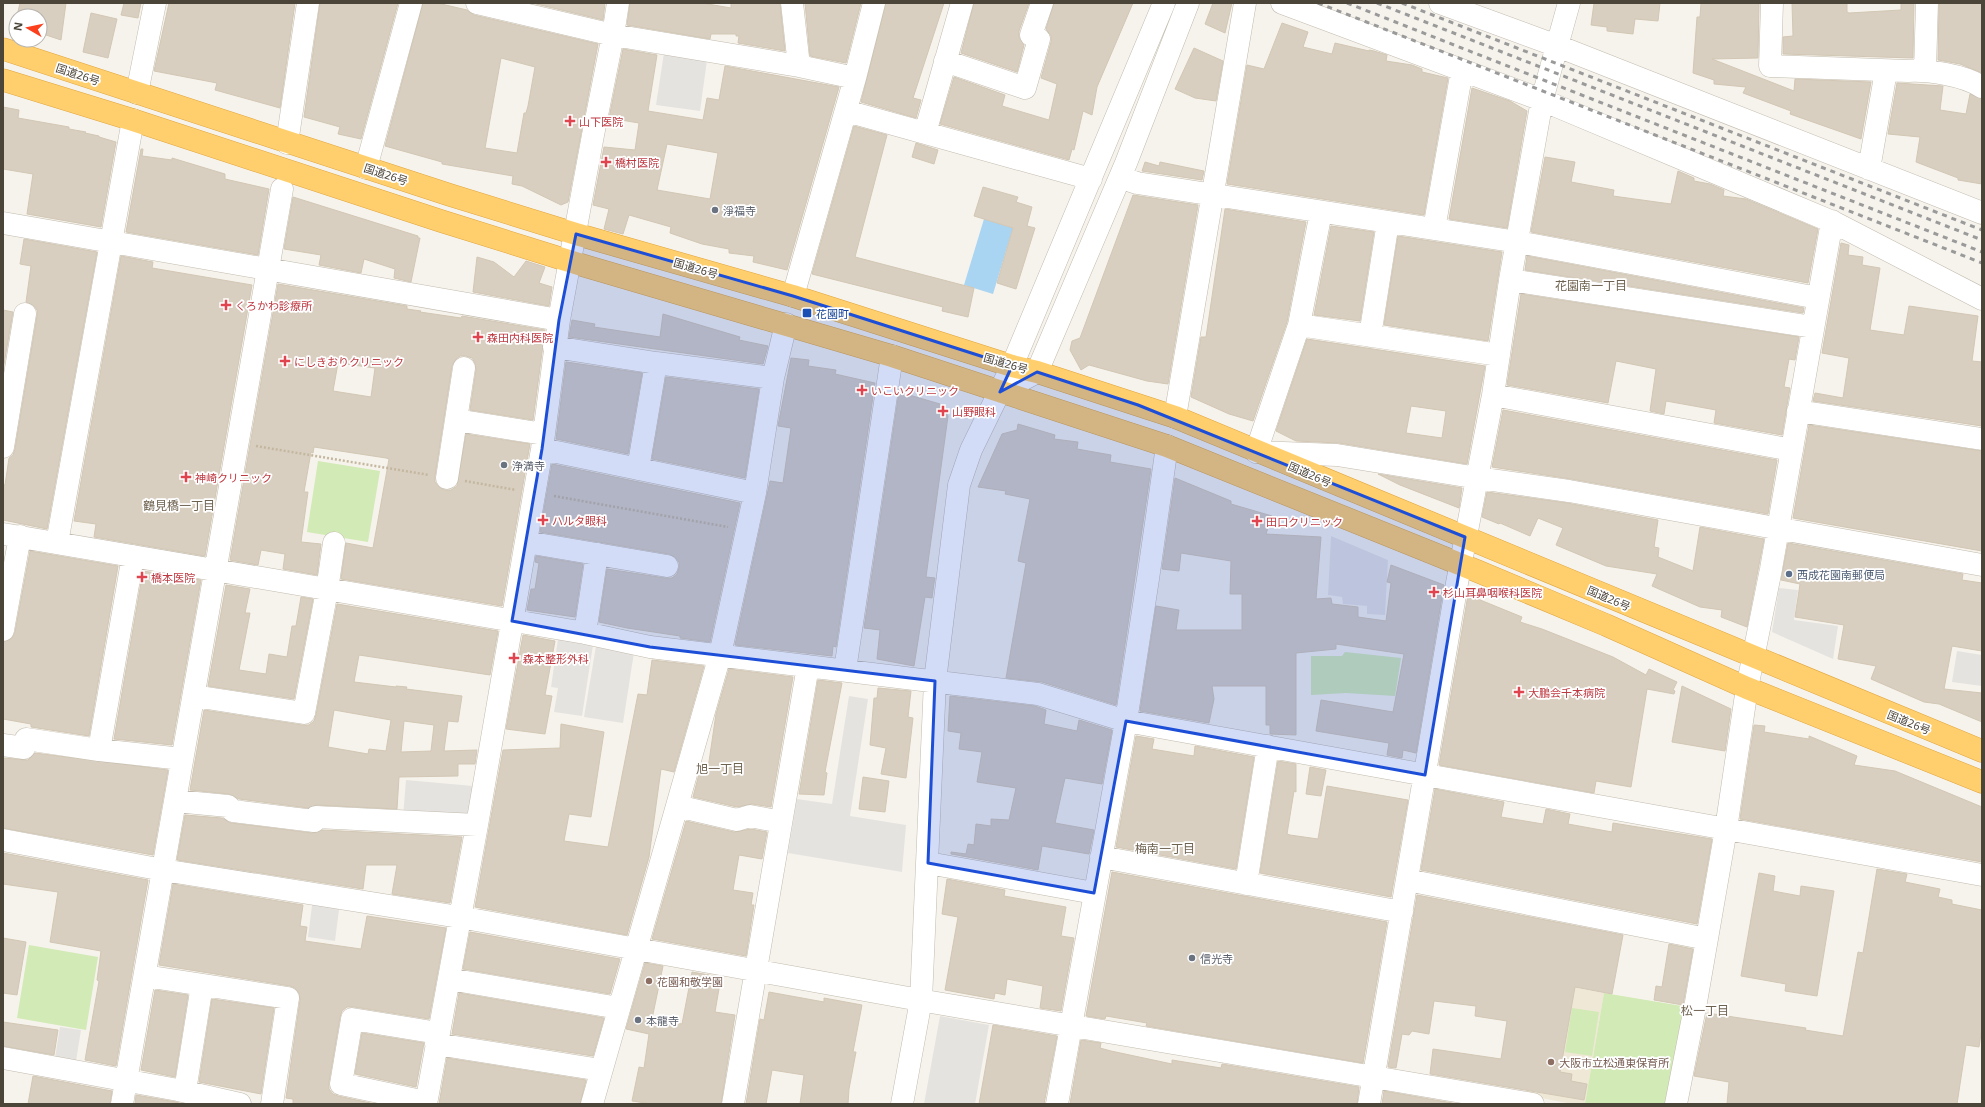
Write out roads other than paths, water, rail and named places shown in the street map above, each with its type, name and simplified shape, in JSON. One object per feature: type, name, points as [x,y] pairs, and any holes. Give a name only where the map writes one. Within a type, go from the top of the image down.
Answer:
[{"type":"highway","name":"国道26号","points":[[3,49],[287,143],[576,234],[792,296],[1012,366],[1037,372],[1174,417],[1982,752]]},
{"type":"highway","points":[[3,80],[132,120],[570,262],[892,356],[1167,446],[1606,625],[1747,688],[1982,782]]},
{"type":"street","points":[[137,93],[155,3]]},
{"type":"street","points":[[287,143],[308,3]]},
{"type":"street","points":[[366,168],[410,3]]},
{"type":"street","points":[[477,3],[506,6],[613,35],[799,66],[855,78]]},
{"type":"street","points":[[601,1070],[437,1038],[352,1019],[341,1084],[426,1103],[437,1038],[449,979],[459,917],[477,825],[543,442],[554,347],[618,3]]},
{"type":"street","points":[[792,3],[799,66]]},
{"type":"street","points":[[792,296],[846,111],[874,3]]},
{"type":"street","points":[[925,133],[962,3]]},
{"type":"street","points":[[945,61],[1025,88],[1039,38],[1031,35],[1042,3]]},
{"type":"street","points":[[902,1104],[921,1000],[935,681],[959,485],[970,450],[1012,366],[1164,3]]},
{"type":"street","points":[[1000,392],[1037,372],[1126,163],[1188,3]]},
{"type":"street","points":[[1174,417],[1245,3]]},
{"type":"street","points":[[1282,3],[1542,100],[1832,222],[1982,299]]},
{"type":"street","points":[[1440,3],[1556,46],[1869,170],[1982,213]]},
{"type":"street","points":[[1369,1104],[1460,565],[1493,395],[1510,280],[1518,242],[1542,100],[1569,3]]},
{"type":"street","points":[[1772,3],[1770,66],[1886,71],[1925,70],[1973,81],[1982,87]]},
{"type":"street","points":[[1925,70],[1927,3]]},
{"type":"street","points":[[1434,229],[1462,70]]},
{"type":"street","points":[[1869,170],[1886,71]]},
{"type":"street","points":[[846,111],[1091,179]]},
{"type":"street","points":[[57,543],[132,120]]},
{"type":"street","points":[[1128,180],[1212,195],[1518,242],[1818,298]]},
{"type":"street","points":[[122,1104],[282,189]]},
{"type":"street","points":[[1321,212],[1299,325],[1256,452],[1337,455],[1569,491],[1982,565]]},
{"type":"street","points":[[1370,336],[1388,222]]},
{"type":"street","points":[[1676,1104],[1726,829],[1747,688],[1792,450],[1832,222]]},
{"type":"street","points":[[3,223],[559,320]]},
{"type":"street","points":[[1510,280],[1813,327]]},
{"type":"street","points":[[3,447],[25,314]]},
{"type":"street","points":[[592,1104],[720,655],[755,493],[773,378],[786,324]]},
{"type":"street","points":[[1299,325],[1499,355]]},
{"type":"street","points":[[554,347],[656,363],[773,378]]},
{"type":"street","points":[[845,670],[892,356]]},
{"type":"street","points":[[638,469],[656,363]]},
{"type":"street","points":[[447,478],[464,368]]},
{"type":"street","points":[[1493,395],[1792,450]]},
{"type":"street","points":[[1798,411],[1982,439]]},
{"type":"street","points":[[456,420],[543,442],[638,469],[755,493]]},
{"type":"street","points":[[1057,1104],[1126,721],[1167,446]]},
{"type":"street","points":[[3,630],[11,535],[585,633],[650,647],[1038,694],[1126,721],[1982,875]]},
{"type":"street","points":[[526,542],[666,566]]},
{"type":"street","points":[[194,696],[304,713],[327,590],[334,543]]},
{"type":"street","points":[[585,633],[597,554]]},
{"type":"street","points":[[99,750],[133,556]]},
{"type":"street","points":[[733,1104],[757,971],[808,666]]},
{"type":"street","points":[[3,745],[24,748],[26,739],[99,750],[182,759]]},
{"type":"street","points":[[1246,884],[1268,746]]},
{"type":"street","points":[[175,801],[228,806],[233,811],[314,821],[316,817],[477,825]]},
{"type":"street","points":[[677,806],[737,820],[750,816],[781,822]]},
{"type":"street","points":[[3,840],[163,870],[459,917],[1070,1026],[1533,1104]]},
{"type":"street","points":[[1101,857],[1402,912]]},
{"type":"street","points":[[928,863],[1094,893]]},
{"type":"street","points":[[1407,880],[1707,938]]},
{"type":"street","points":[[145,976],[288,998],[272,1104]]},
{"type":"street","points":[[449,979],[619,1008]]},
{"type":"street","points":[[185,1091],[202,985]]},
{"type":"street","points":[[3,1058],[185,1091],[240,1104]]},
{"type":"water","points":[[984,219],[1013,228],[993,294],[964,285]]},
{"type":"railway","points":[[1318,3],[1982,263]]},
{"type":"railway","points":[[1347,3],[1982,252]]},
{"type":"railway","points":[[1377,3],[1982,240]]},
{"type":"railway","points":[[1402,3],[1982,230]]},
{"type":"place","name":"山下医院","points":[[570,121]]},
{"type":"place","name":"橋村医院","points":[[606,162]]},
{"type":"place","name":"淨福寺","points":[[715,210]]},
{"type":"place","name":"くろかわ診療所","points":[[226,305]]},
{"type":"place","name":"花園町","points":[[807,313]]},
{"type":"place","name":"森田内科医院","points":[[478,337]]},
{"type":"place","name":"にしきおりクリニック","points":[[285,361]]},
{"type":"place","name":"いこいクリニック","points":[[862,390]]},
{"type":"place","name":"山野眼科","points":[[943,411]]},
{"type":"place","name":"浄満寺","points":[[504,465]]},
{"type":"place","name":"神崎クリニック","points":[[186,477]]},
{"type":"place","name":"ハルタ眼科","points":[[543,520]]},
{"type":"place","name":"田口クリニック","points":[[1257,521]]},
{"type":"place","name":"西成花園南郵便局","points":[[1789,574]]},
{"type":"place","name":"橋本医院","points":[[142,577]]},
{"type":"place","name":"杉山耳鼻咽喉科医院","points":[[1434,592]]},
{"type":"place","name":"森本整形外科","points":[[514,658]]},
{"type":"place","name":"大鵬会千本病院","points":[[1519,692]]},
{"type":"place","name":"信光寺","points":[[1192,958]]},
{"type":"place","name":"花園和敬学園","points":[[649,981]]},
{"type":"place","name":"本龍寺","points":[[638,1020]]},
{"type":"place","name":"大阪市立松通東保育所","points":[[1551,1062]]},
{"type":"district","name":"花園南一丁目","points":[[1591,285]]},
{"type":"district","name":"鶴見橋一丁目","points":[[179,505]]},
{"type":"district","name":"旭一丁目","points":[[720,768]]},
{"type":"district","name":"梅南一丁目","points":[[1165,848]]},
{"type":"district","name":"松一丁目","points":[[1705,1010]]}]
